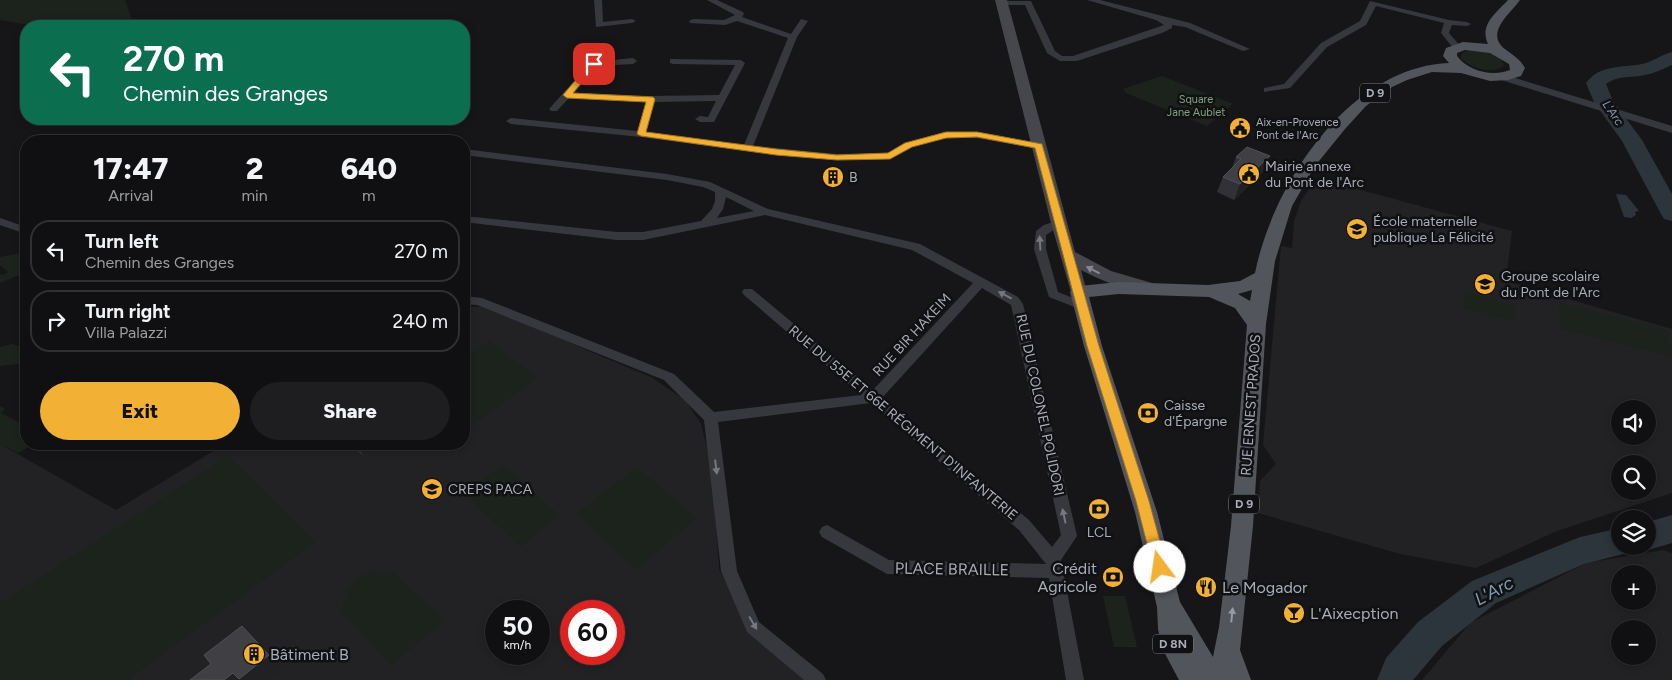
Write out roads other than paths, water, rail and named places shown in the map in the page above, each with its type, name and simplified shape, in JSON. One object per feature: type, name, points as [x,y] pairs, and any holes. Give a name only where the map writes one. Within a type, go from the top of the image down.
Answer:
[{"type":"main road","points":[[1501,0],[1484,20],[1480,40],[1459,48],[1452,60],[1476,73],[1502,77],[1516,73],[1518,68],[1516,63],[1501,52],[1489,37],[1490,30],[1514,0]]},
{"type":"main road","name":"D 8N","points":[[1001,1],[1059,223],[1144,506],[1169,607],[1170,629],[1174,648],[1198,680]]},
{"type":"main road","points":[[1459,48],[1501,52]]},
{"type":"main road","name":"D 9","points":[[1256,274],[1278,219],[1302,175],[1352,97],[1404,68],[1459,48]]},
{"type":"main road","name":"D 9","points":[[1330,129],[1363,100],[1412,72],[1438,67],[1464,68]]},
{"type":"main road","points":[[1069,255],[1096,272],[1110,278],[1154,289]]},
{"type":"main road","points":[[1081,299],[1119,288],[1217,290],[1244,288],[1256,274]]},
{"type":"main road","name":"RUE ERNEST PRADOS","points":[[1219,680],[1228,651],[1244,510],[1257,326],[1256,274]]},
{"type":"main road","points":[[1217,290],[1236,298],[1247,308],[1257,326]]},
{"type":"main road","points":[[1228,651],[1238,680]]},
{"type":"street","points":[[598,0],[599,25],[632,21]]},
{"type":"street","points":[[711,0],[735,10],[740,14],[737,18]]},
{"type":"street","points":[[1091,0],[1187,25],[1246,49]]},
{"type":"street","points":[[1001,1],[1030,2],[1051,53],[1060,58],[1074,59],[1159,32],[1169,26],[1166,21]]},
{"type":"street","points":[[1267,90],[1287,86],[1324,45],[1363,23],[1373,2],[1449,22],[1467,24]]},
{"type":"street","points":[[693,21],[725,23],[737,18],[793,37]]},
{"type":"street","points":[[748,147],[793,37],[804,21]]},
{"type":"street","points":[[1449,22],[1445,33],[1459,48]]},
{"type":"street","points":[[554,109],[594,64],[633,61]]},
{"type":"street","points":[[673,61],[741,63],[711,120],[700,120]]},
{"type":"street","points":[[1516,73],[1531,85]]},
{"type":"street","points":[[1502,77],[1672,130]]},
{"type":"street","points":[[567,95],[650,99],[722,98]]},
{"type":"street","points":[[641,134],[650,99]]},
{"type":"street","points":[[511,121],[641,134],[837,158],[890,156],[908,145],[946,135],[969,135],[1039,146]]},
{"type":"street","points":[[470,153],[667,177],[706,184],[765,212]]},
{"type":"street","points":[[703,224],[714,216],[722,200],[720,191]]},
{"type":"street","points":[[470,220],[617,236],[643,236],[765,212]]},
{"type":"street","name":"RUE DU COLONEL POLIDORI","points":[[765,212],[916,247],[1008,296],[1017,304],[1069,536],[1054,565]]},
{"type":"street","points":[[0,222],[20,229]]},
{"type":"street","points":[[1059,223],[1048,227],[1040,234],[1040,249],[1054,294],[1081,299]]},
{"type":"street","name":"RUE BIR HAKEIM","points":[[711,418],[874,398],[981,282]]},
{"type":"street","name":"RUE DU 55E ET 66E RÉGIMENT D'INFANTERIE","points":[[748,292],[1024,524],[1054,565]]},
{"type":"street","points":[[470,300],[478,301],[669,377],[711,418],[729,571],[753,627],[817,680]]},
{"type":"street","name":"PLACE BRAILLE","points":[[827,532],[887,567],[1054,565]]},
{"type":"street","points":[[1054,565],[1075,680]]},
{"type":"waterway","name":"L'Arc","points":[[1672,58],[1646,69],[1612,73],[1601,78],[1596,83],[1604,102],[1632,140],[1672,214]]},
{"type":"waterway","name":"L'Arc","points":[[1656,534],[1672,529]]},
{"type":"waterway","name":"L'Arc","points":[[1395,680],[1399,670],[1430,634],[1484,592],[1580,551],[1611,544]]},
{"type":"place","name":"Aix-en-Provence Pont de l'Arc","points":[[1240,128]]},
{"type":"place","name":"Mairie annexe du Pont de l'Arc","points":[[1249,174]]},
{"type":"place","name":"B","points":[[833,177]]},
{"type":"place","name":"École maternelle publique La Félicité","points":[[1357,229]]},
{"type":"place","name":"Groupe scolaire du Pont de l'Arc","points":[[1485,284]]},
{"type":"place","name":"Caisse d'Épargne","points":[[1148,413]]},
{"type":"place","name":"CREPS PACA","points":[[432,489]]},
{"type":"place","name":"LCL","points":[[1099,509]]},
{"type":"place","name":"Crédit Agricole","points":[[1113,577]]},
{"type":"place","name":"Le Mogador","points":[[1206,587]]},
{"type":"place","name":"L'Aixecption","points":[[1294,613]]},
{"type":"place","name":"Bâtiment B","points":[[254,654]]},
{"type":"park label","name":"Square Jane Aublet","points":[[1196,105]]}]
